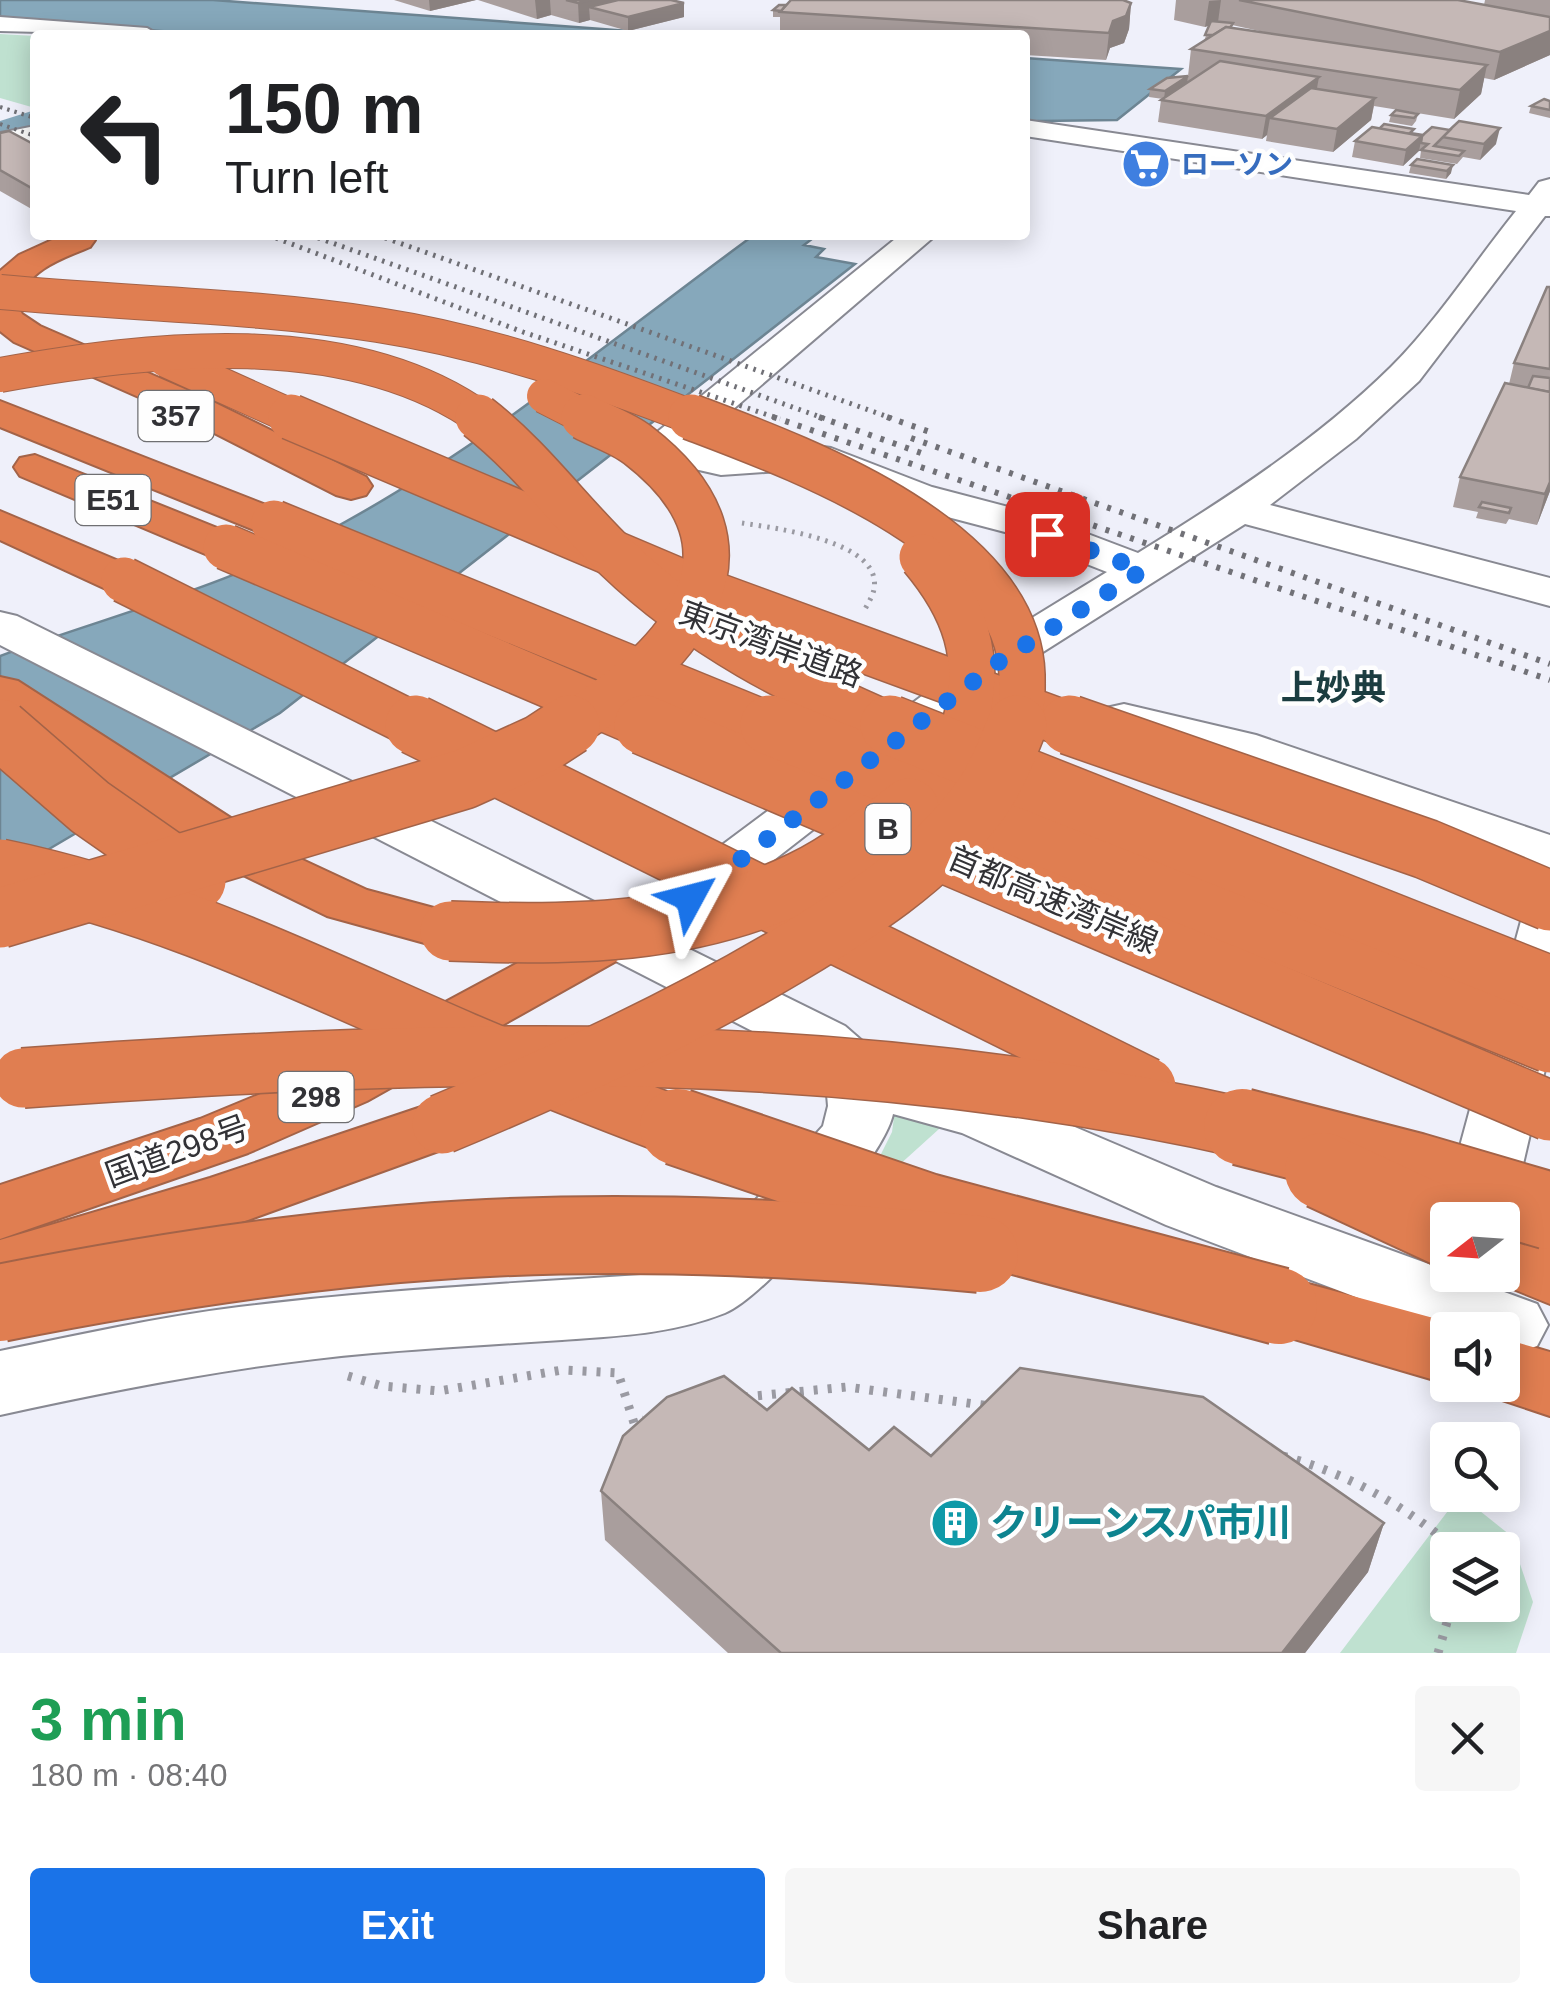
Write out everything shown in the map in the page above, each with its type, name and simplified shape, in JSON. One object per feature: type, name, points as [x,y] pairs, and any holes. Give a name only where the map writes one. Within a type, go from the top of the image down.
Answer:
[{"type":"highway","points":[[0,252],[76,240]]},
{"type":"highway","points":[[84,240],[26,266],[7,283],[0,299],[8,320],[26,334],[189,405],[351,486]]},
{"type":"highway","points":[[0,299],[295,315],[390,327],[505,352],[616,389],[842,481],[928,531],[977,573],[1010,619],[1026,677],[1018,730],[994,780],[954,832],[866,906],[663,1027],[544,1082],[407,1137],[223,1201],[0,1268]]},
{"type":"highway","points":[[0,299],[334,337],[427,357],[521,386],[595,419],[653,455],[673,473],[701,513],[709,560],[703,587],[685,628],[653,667],[616,698],[546,743],[417,796],[0,918]]},
{"type":"highway","points":[[0,323],[82,330],[144,349],[362,449],[696,588],[940,680],[1426,849],[1550,901]]},
{"type":"highway","name":"東京湾岸道路","points":[[0,345],[351,486],[860,677],[1550,921]]},
{"type":"highway","points":[[0,375],[114,357],[210,352],[320,360],[425,387],[461,404],[510,439],[600,542],[670,604],[706,630],[802,684],[975,759],[1550,986]]},
{"type":"highway","points":[[0,692],[259,860],[347,903],[404,921],[450,931],[566,937],[611,934],[734,910],[794,888],[870,842],[911,806],[945,764],[966,722],[976,688],[970,633],[941,578],[878,520],[815,480],[753,448],[616,389]]},
{"type":"highway","name":"E51","points":[[0,413],[274,523]]},
{"type":"highway","name":"E51","points":[[0,452],[226,547]]},
{"type":"highway","name":"首都高速湾岸線","points":[[274,523],[1550,1044]]},
{"type":"highway","points":[[0,524],[373,702],[871,957],[1430,1221]]},
{"type":"highway","name":"首都高速湾岸線","points":[[226,547],[1550,1111]]},
{"type":"highway","points":[[0,728],[90,808],[207,888],[364,981],[530,1069]]},
{"type":"highway","points":[[0,868],[118,895],[180,917],[530,1069],[749,1154],[875,1196],[1279,1306]]},
{"type":"highway","name":"国道298号","points":[[0,1212],[224,1136],[344,1085],[613,937]]},
{"type":"highway","points":[[0,1080],[167,1067],[430,1056],[638,1055],[864,1066],[1129,1102],[1412,1168],[1550,1210]]},
{"type":"highway","points":[[0,1302],[200,1263],[341,1246],[494,1236],[629,1234],[878,1243],[1094,1270],[1279,1306],[1430,1314]]},
{"type":"street","points":[[0,27],[30,31]]},
{"type":"street","points":[[0,27],[55,30]]},
{"type":"street","points":[[1032,134],[1546,200]]},
{"type":"street","points":[[0,142],[30,135]]},
{"type":"street","points":[[613,937],[690,898],[981,674],[1237,509],[1342,431],[1406,373],[1546,200]]},
{"type":"street","points":[[914,240],[670,442],[691,456],[721,463],[792,456],[817,458],[917,496],[1020,523],[1143,570]]},
{"type":"street","points":[[1237,509],[1550,592]]},
{"type":"street","points":[[0,626],[823,1041],[849,1062],[863,1088],[861,1115],[853,1137],[736,1270],[703,1291],[636,1306],[371,1323],[238,1338],[152,1351],[0,1383]]},
{"type":"street","points":[[981,674],[1160,731],[1238,746],[1550,854]]},
{"type":"street","points":[[1480,1202],[1550,921]]},
{"type":"street","points":[[863,1088],[945,1102],[981,1114],[1191,1206],[1483,1312]]},
{"type":"path","points":[[738,522],[820,539],[865,560],[877,583],[875,596],[854,619]]},
{"type":"path","points":[[340,1374],[382,1386],[439,1391],[562,1370],[618,1373],[634,1422],[652,1418]]},
{"type":"path","points":[[739,1398],[846,1387],[997,1407]]},
{"type":"path","points":[[1264,1451],[1314,1463],[1385,1498],[1437,1532]]},
{"type":"path","points":[[1438,1653],[1447,1622]]},
{"type":"green space","points":[[0,34],[30,36],[30,107],[0,98]]},
{"type":"green space","points":[[895,1110],[960,1118],[939,1129],[897,1167],[878,1160],[892,1132]]},
{"type":"green space","points":[[1447,1512],[1481,1512],[1506,1532],[1432,1532]]},
{"type":"green space","points":[[1430,1534],[1430,1622],[1520,1622],[1520,1564],[1533,1602],[1516,1653],[1340,1653]]},
{"type":"water","points":[[0,0],[213,0],[616,30],[145,30],[0,20]]},
{"type":"water","points":[[1030,58],[1181,69],[1117,120],[1038,121],[1030,127]]},
{"type":"water","points":[[747,240],[810,240],[804,245],[824,249],[816,257],[855,264],[280,713],[44,852],[0,873],[0,656],[218,581],[303,544],[399,491],[554,385]]},
{"type":"building","points":[[618,0],[684,3],[628,17],[589,7]]},
{"type":"building","points":[[791,0],[1131,3],[1126,16],[1113,21],[1109,33],[780,12]]},
{"type":"building","points":[[1239,0],[1458,0],[1550,17],[1550,31],[1500,52]]},
{"type":"building","points":[[1211,21],[1233,23],[1230,28],[1205,35]]},
{"type":"building","points":[[1226,27],[1487,65],[1460,90],[1191,49]]},
{"type":"building","points":[[1220,61],[1319,77],[1266,116],[1161,100]]},
{"type":"building","points":[[1188,76],[1165,91],[1150,89],[1167,78]]},
{"type":"building","points":[[1311,88],[1375,98],[1337,129],[1270,118]]},
{"type":"building","points":[[1544,99],[1550,101],[1550,110],[1531,106]]},
{"type":"building","points":[[1396,110],[1418,114],[1414,118],[1391,115]]},
{"type":"building","points":[[1459,121],[1500,128],[1484,144],[1442,137]]},
{"type":"building","points":[[1384,124],[1414,129],[1410,133],[1423,135],[1432,127],[1450,130],[1434,146],[1464,151],[1459,156],[1421,150],[1428,144],[1421,143],[1422,136],[1379,129]]},
{"type":"building","points":[[1372,127],[1422,136],[1406,150],[1355,141]]},
{"type":"building","points":[[9,131],[30,142],[30,187],[0,170],[0,133]]},
{"type":"building","points":[[1417,159],[1453,165],[1447,171],[1411,165]]},
{"type":"building","points":[[1547,287],[1550,369],[1514,363]]},
{"type":"building","points":[[1533,376],[1550,378],[1550,392],[1528,388]]},
{"type":"building","points":[[1505,383],[1550,392],[1550,482],[1545,494],[1460,477]]},
{"type":"building","points":[[1482,502],[1511,508],[1509,513],[1479,507]]},
{"type":"building","name":"クリーンスパ市川","points":[[1020,1368],[1203,1397],[1384,1523],[1282,1653],[781,1653],[601,1491],[623,1436],[667,1397],[724,1376],[767,1410],[792,1388],[869,1450],[894,1427],[931,1456]]},
{"type":"waterway","points":[[0,131],[30,125]]},
{"type":"railway","points":[[0,107],[30,116]]},
{"type":"railway","points":[[0,124],[30,134]]},
{"type":"railway","points":[[281,240],[523,332],[780,419]]},
{"type":"railway","points":[[324,240],[826,419]]},
{"type":"railway","points":[[391,240],[894,419]]},
{"type":"railway","points":[[773,417],[1550,680]]},
{"type":"railway","points":[[819,417],[924,454]]},
{"type":"railway","points":[[887,417],[933,433]]},
{"type":"railway","points":[[911,438],[1550,664]]},
{"type":"place","name":"ローソン","points":[[1146,164]]},
{"type":"place","name":"クリーンスパ市川","points":[[955,1523]]},
{"type":"district","name":"上妙典","points":[[1333,688]]},
{"type":"route","points":[[690,898],[1018,647],[1143,570],[1047,534]]}]
